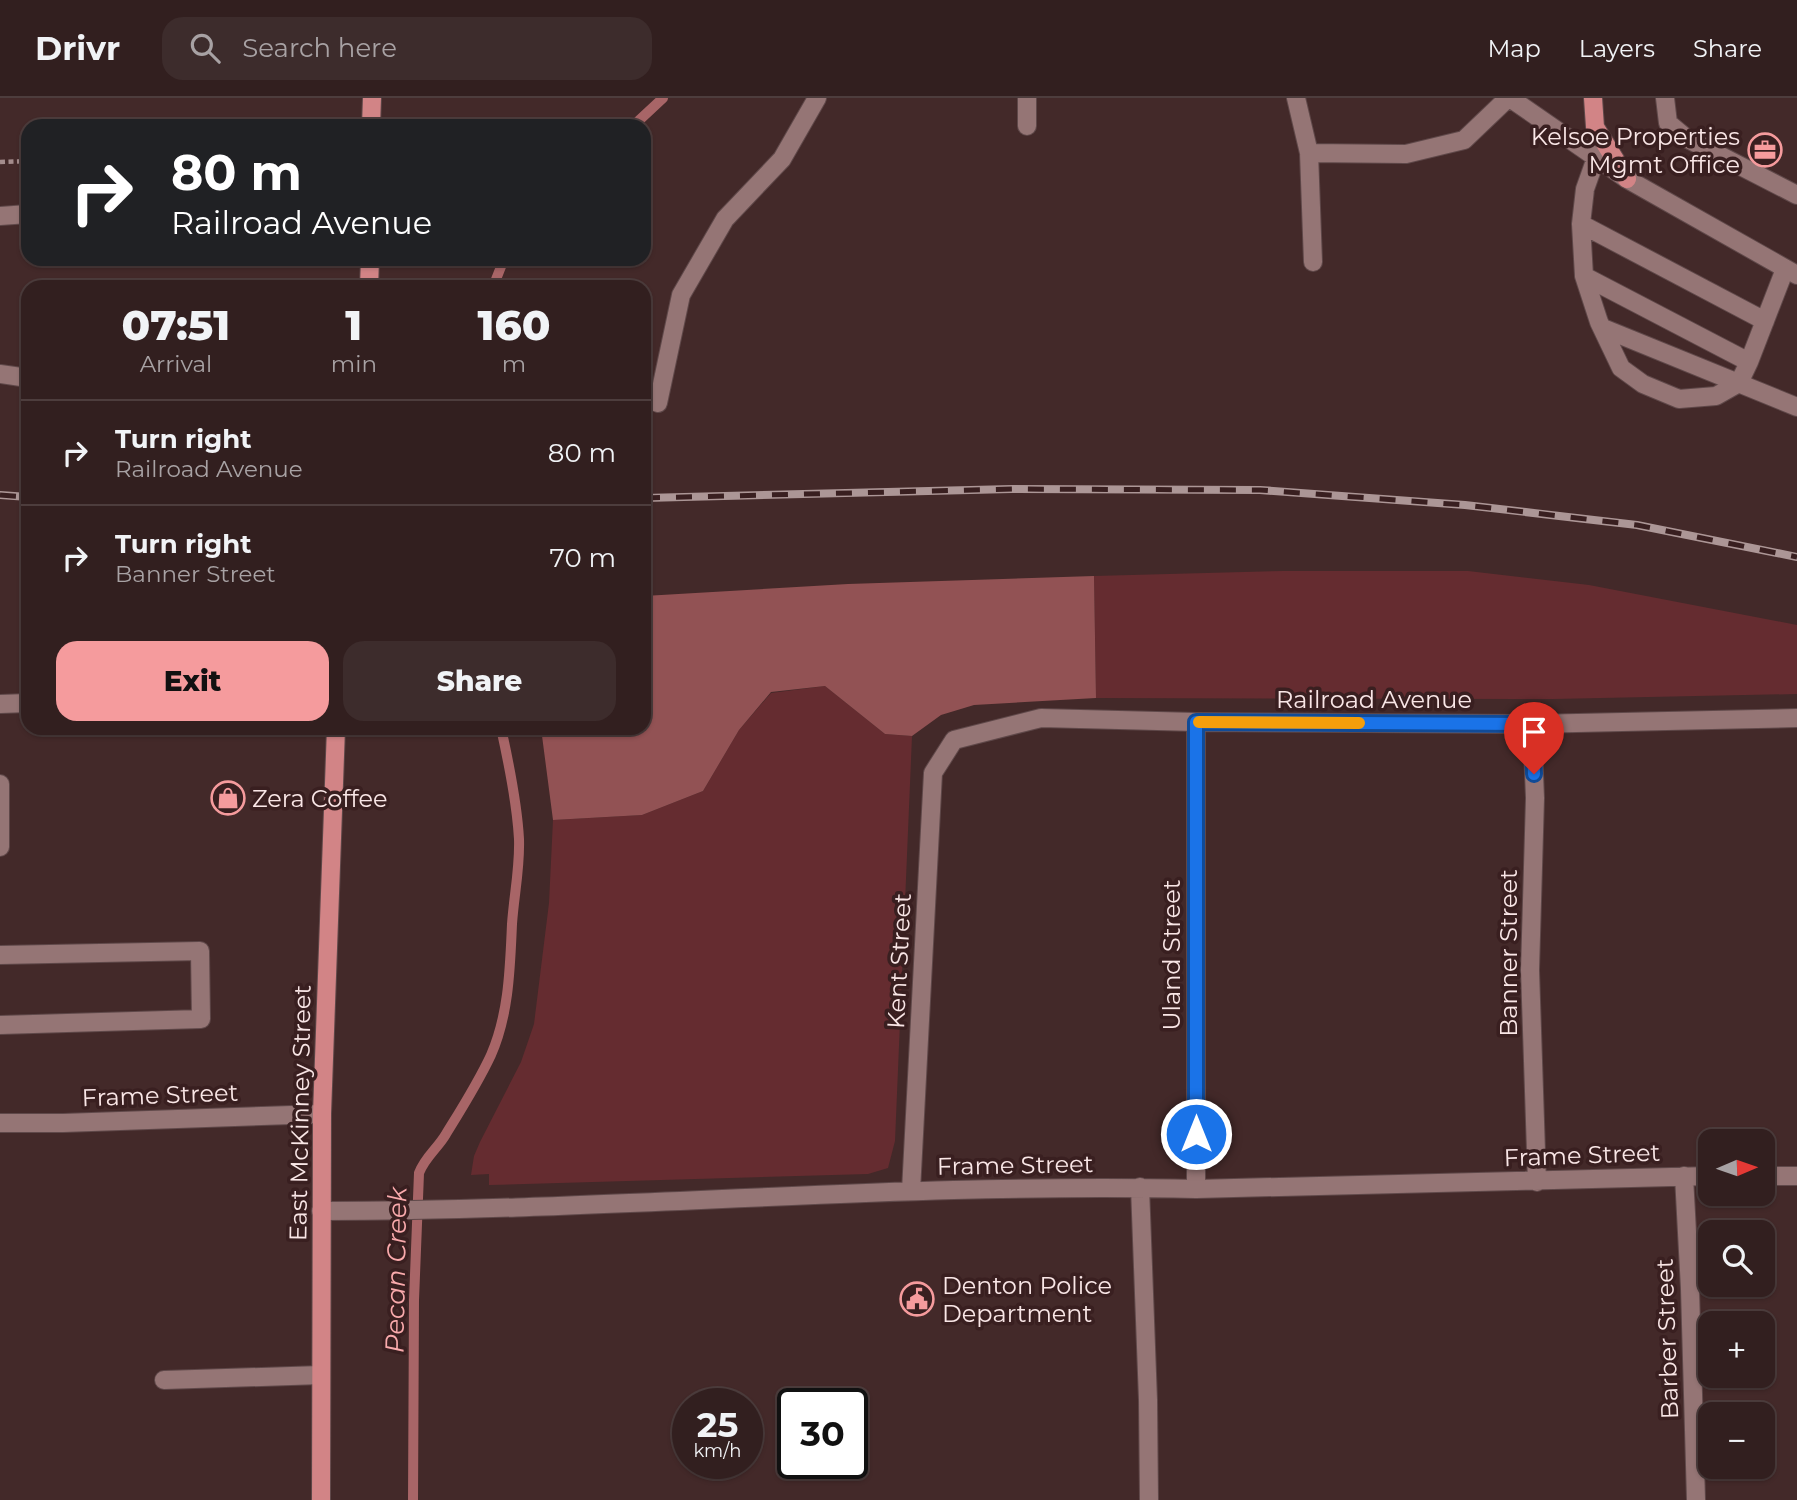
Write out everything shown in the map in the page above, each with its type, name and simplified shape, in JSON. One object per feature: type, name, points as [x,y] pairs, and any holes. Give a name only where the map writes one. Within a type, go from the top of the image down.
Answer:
[{"type":"main road","points":[[371,119],[372,98]]},
{"type":"main road","points":[[1594,98],[1595,127],[1627,179]]},
{"type":"main road","name":"East McKinney Street","points":[[321,1500],[322,1114],[336,735]]},
{"type":"street","points":[[658,403],[681,295],[725,219],[782,159],[817,98]]},
{"type":"street","points":[[1027,98],[1027,126]]},
{"type":"street","points":[[1296,98],[1309,153],[1313,262]]},
{"type":"street","points":[[1309,153],[1406,154],[1464,141],[1509,98],[1627,179],[1791,272],[1765,321],[1739,383],[1716,396],[1678,398],[1643,384],[1621,368],[1584,276],[1581,225],[1585,189],[1596,158]]},
{"type":"street","points":[[1665,98],[1668,123],[1686,138],[1797,195]]},
{"type":"street","points":[[0,216],[21,214]]},
{"type":"street","points":[[1581,225],[1765,321]]},
{"type":"street","points":[[1584,276],[1749,362]]},
{"type":"street","points":[[1603,328],[1797,407]]},
{"type":"street","points":[[0,374],[21,377]]},
{"type":"street","points":[[0,704],[21,703]]},
{"type":"street","name":"Railroad Avenue","points":[[954,740],[1041,718],[1196,722],[1532,724],[1797,718]]},
{"type":"street","name":"Uland Street","points":[[1196,722],[1196,1189]]},
{"type":"street","name":"Banner Street","points":[[1532,724],[1535,798],[1530,970],[1537,1181]]},
{"type":"street","name":"Kent Street","points":[[911,1191],[933,773],[954,740]]},
{"type":"street","points":[[0,784],[0,847]]},
{"type":"street","points":[[0,955],[201,951],[201,1019],[0,1025]]},
{"type":"street","name":"Frame Street","points":[[0,1123],[322,1114]]},
{"type":"street","name":"Barber Street","points":[[1684,1176],[1696,1500]]},
{"type":"street","name":"Frame Street","points":[[321,1211],[490,1209],[911,1191],[1196,1189],[1698,1176]]},
{"type":"street","points":[[1775,1176],[1797,1176]]},
{"type":"street","points":[[1140,1188],[1149,1500]]},
{"type":"street","points":[[164,1380],[321,1375]]},
{"type":"path","points":[[0,162],[21,161]]},
{"type":"shaded area","points":[[1284,571],[1468,571],[1589,585],[1797,625],[1797,694],[1553,699],[1096,698],[1094,576]]},
{"type":"shaded area","points":[[1094,576],[1096,698],[974,705],[941,715],[912,736],[885,734],[825,686],[771,692],[739,730],[703,791],[642,815],[553,820],[542,735],[651,735],[651,596],[848,584]]},
{"type":"shaded area","points":[[825,686],[885,734],[912,736],[895,1141],[888,1168],[868,1174],[489,1185],[489,1174],[471,1175],[474,1156],[521,1062],[534,1024],[549,903],[553,820],[642,815],[703,791],[739,730],[771,693]]},
{"type":"waterway","name":"Pecan Creek","points":[[640,119],[663,98]]},
{"type":"waterway","name":"Pecan Creek","points":[[496,280],[501,266]]},
{"type":"waterway","name":"Pecan Creek","points":[[413,1500],[414,1300],[419,1173],[470,1095],[491,1055],[502,1023],[507,991],[519,839],[515,797],[503,735]]},
{"type":"railway","points":[[651,498],[1012,489],[1260,490],[1465,505],[1637,525],[1797,557]]},
{"type":"railway","points":[[0,495],[21,496]]},
{"type":"slow traffic","points":[[1199,722],[1359,723]]},
{"type":"place","name":"Kelsoe Properties Mgmt Office","points":[[1765,150]]},
{"type":"place","name":"Zera Coffee","points":[[228,798]]},
{"type":"place","name":"Denton Police Department","points":[[917,1299]]},
{"type":"route","points":[[1196,1134],[1196,722],[1532,724],[1534,774]]}]
